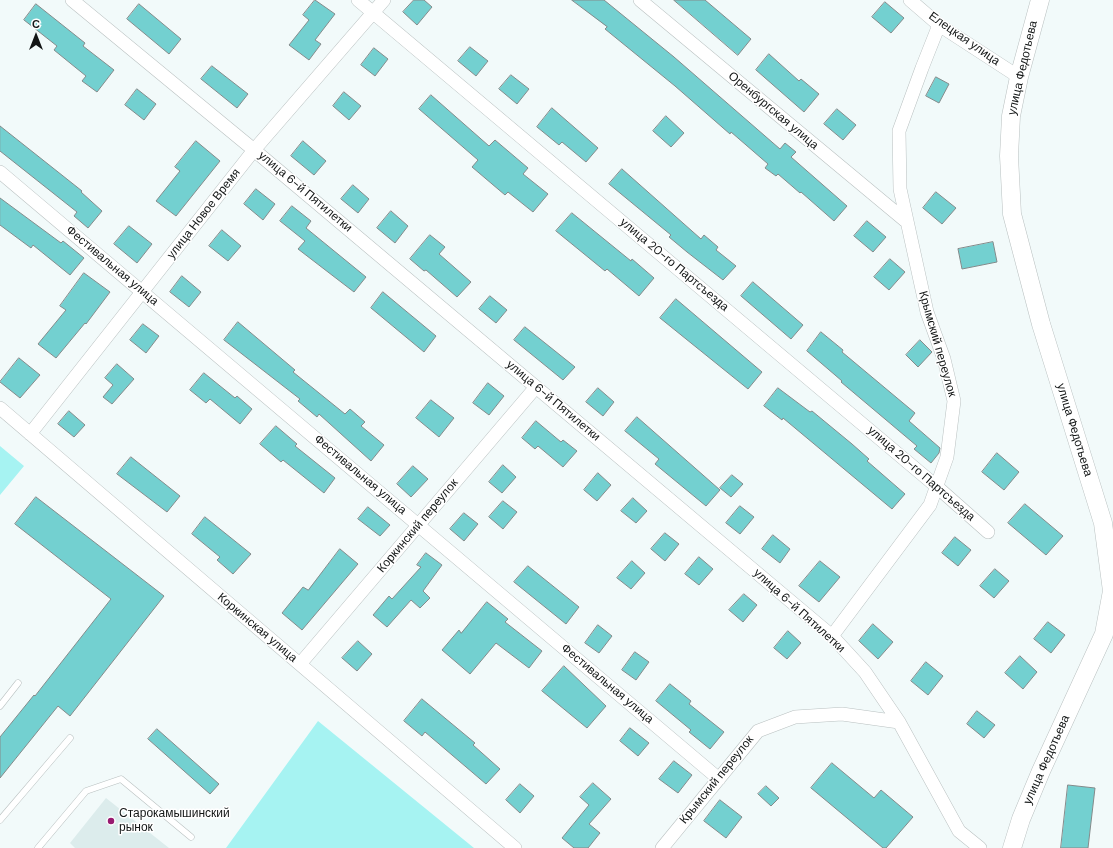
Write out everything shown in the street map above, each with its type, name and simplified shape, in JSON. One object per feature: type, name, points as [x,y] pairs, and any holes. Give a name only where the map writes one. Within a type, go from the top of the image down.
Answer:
[{"type":"main road","name":"улица Федотьева","points":[[1012,848],[1021,819],[1041,771],[1104,634],[1112,591],[1103,523],[1041,324],[1012,214],[1009,156],[1011,116],[1019,77],[1040,0]]},
{"type":"street","name":"улица 6-й Пятилетки","points":[[72,0],[254,150],[832,636],[865,672],[899,722],[959,831],[980,848]]},
{"type":"street","name":"улица 20-го Партсъезда","points":[[358,0],[936,486],[988,532]]},
{"type":"street","name":"улица Новое Время","points":[[30,434],[254,150],[384,0]]},
{"type":"street","name":"Оренбургская улица","points":[[640,0],[907,222]]},
{"type":"street","name":"Елецкая улица","points":[[910,0],[939,25],[1019,77]]},
{"type":"street","name":"Крымский переулок","points":[[832,636],[930,505],[947,456],[954,401],[944,359],[927,312],[900,189],[900,131],[939,25]]},
{"type":"street","name":"Фестивальная улица","points":[[0,172],[719,779]]},
{"type":"street","name":"Коркинский переулок","points":[[300,664],[536,387]]},
{"type":"street","name":"Коркинская улица","points":[[0,408],[515,848]]},
{"type":"street","name":"Крымский переулок","points":[[662,848],[758,731],[795,717],[842,714],[899,722]]},
{"type":"lane","points":[[0,706],[18,683]]},
{"type":"lane","points":[[0,820],[70,738]]},
{"type":"lane","points":[[38,848],[86,791],[121,779],[191,837]]},
{"type":"shaded area","points":[[0,446],[24,466],[0,495]]},
{"type":"shaded area","points":[[318,721],[474,848],[226,848]]},
{"type":"shaded area","name":"Старокамышинский рынок","points":[[106,798],[169,848],[75,848],[70,843]]},
{"type":"building","points":[[315,0],[335,14],[315,40],[321,44],[309,60],[289,45],[309,20],[303,15]]},
{"type":"building","points":[[414,0],[424,0],[432,7],[417,25],[403,12]]},
{"type":"building","points":[[572,0],[604,0],[674,57],[780,149],[785,143],[796,152],[791,157],[847,206],[834,221],[778,174],[776,176],[765,168],[768,164],[605,29],[607,27]]},
{"type":"building","points":[[674,0],[705,0],[751,39],[738,55]]},
{"type":"building","points":[[885,2],[904,18],[891,33],[872,17]]},
{"type":"building","points":[[36,4],[85,43],[83,46],[114,70],[97,92],[82,81],[86,76],[54,50],[57,46],[24,20]]},
{"type":"building","points":[[139,4],[181,39],[169,54],[127,19]]},
{"type":"building","points":[[470,47],[488,61],[476,76],[458,61]]},
{"type":"building","points":[[374,48],[388,59],[375,76],[361,65]]},
{"type":"building","points":[[769,54],[799,81],[801,79],[819,94],[804,112],[756,70]]},
{"type":"building","points":[[212,66],[248,94],[237,108],[201,79]]},
{"type":"building","points":[[511,75],[529,89],[517,104],[499,89]]},
{"type":"building","points":[[936,77],[949,84],[939,103],[926,96]]},
{"type":"building","points":[[137,89],[156,104],[144,120],[125,105]]},
{"type":"building","points":[[344,92],[361,106],[349,120],[333,106]]},
{"type":"building","points":[[431,95],[489,146],[495,140],[528,168],[523,174],[548,194],[533,212],[508,192],[505,195],[472,167],[478,160],[419,109]]},
{"type":"building","points":[[552,108],[598,148],[586,162],[562,142],[559,145],[537,127]]},
{"type":"building","points":[[837,109],[856,125],[843,140],[824,124]]},
{"type":"building","points":[[666,116],[684,133],[671,147],[653,131]]},
{"type":"building","points":[[0,126],[82,191],[81,192],[102,211],[88,228],[74,216],[77,212],[0,151]]},
{"type":"building","points":[[196,141],[220,161],[176,216],[156,201],[180,171],[175,167]]},
{"type":"building","points":[[303,141],[326,161],[314,175],[291,156]]},
{"type":"building","points":[[622,169],[701,239],[704,235],[718,247],[716,250],[736,266],[723,280],[669,237],[671,235],[609,184]]},
{"type":"building","points":[[353,185],[369,199],[358,213],[341,199]]},
{"type":"building","points":[[256,189],[275,204],[263,220],[244,204]]},
{"type":"building","points":[[936,192],[956,208],[942,224],[923,208]]},
{"type":"building","points":[[0,198],[61,243],[63,241],[84,258],[70,275],[33,245],[31,248],[0,225]]},
{"type":"building","points":[[292,206],[311,221],[306,228],[366,277],[354,292],[298,249],[305,241],[280,221]]},
{"type":"building","points":[[391,211],[408,226],[395,243],[377,228]]},
{"type":"building","points":[[572,213],[631,261],[632,259],[654,278],[639,296],[607,269],[605,271],[556,231]]},
{"type":"building","points":[[867,221],[886,237],[873,252],[854,236]]},
{"type":"building","points":[[129,226],[152,244],[137,263],[114,244]]},
{"type":"building","points":[[222,230],[241,246],[228,261],[209,246]]},
{"type":"building","points":[[430,235],[445,247],[439,254],[471,282],[457,297],[426,270],[424,271],[410,259]]},
{"type":"building","points":[[993,242],[997,262],[962,269],[958,249]]},
{"type":"building","points":[[890,259],[905,272],[889,290],[874,277]]},
{"type":"building","points":[[84,273],[110,292],[86,324],[85,323],[56,358],[38,344],[66,310],[60,306]]},
{"type":"building","points":[[182,276],[201,292],[189,307],[170,292]]},
{"type":"building","points":[[753,282],[803,325],[791,339],[741,296]]},
{"type":"building","points":[[383,292],[436,336],[424,352],[371,308]]},
{"type":"building","points":[[490,296],[507,310],[496,323],[479,309]]},
{"type":"building","points":[[676,299],[762,372],[748,389],[660,318]]},
{"type":"building","points":[[238,322],[295,370],[293,372],[345,414],[350,409],[365,422],[361,426],[384,445],[371,461],[319,414],[317,417],[298,401],[300,399],[224,340]]},
{"type":"building","points":[[143,324],[159,336],[146,353],[130,340]]},
{"type":"building","points":[[525,327],[575,367],[563,380],[514,340]]},
{"type":"building","points":[[821,332],[843,350],[842,352],[915,413],[909,421],[940,448],[939,453],[931,463],[914,449],[917,446],[841,382],[842,381],[807,351]]},
{"type":"building","points":[[920,340],[932,352],[918,367],[906,355]]},
{"type":"building","points":[[19,358],[40,375],[20,398],[0,382]]},
{"type":"building","points":[[117,364],[134,379],[112,404],[103,397],[113,385],[105,378]]},
{"type":"building","points":[[204,373],[235,398],[237,396],[252,409],[240,424],[210,399],[206,403],[190,390]]},
{"type":"building","points":[[488,383],[504,396],[489,415],[473,403]]},
{"type":"building","points":[[598,388],[614,402],[603,416],[586,402]]},
{"type":"building","points":[[778,388],[810,412],[812,411],[852,444],[869,459],[867,461],[905,494],[892,509],[783,418],[782,420],[764,406]]},
{"type":"building","points":[[431,400],[454,418],[439,437],[416,418]]},
{"type":"building","points":[[69,411],[85,425],[74,437],[58,424]]},
{"type":"building","points":[[637,417],[720,490],[706,506],[655,464],[659,459],[625,431]]},
{"type":"building","points":[[536,421],[561,442],[563,440],[577,451],[563,467],[538,446],[535,449],[522,438]]},
{"type":"building","points":[[276,426],[297,444],[295,446],[335,478],[324,493],[283,460],[281,462],[260,444]]},
{"type":"building","points":[[997,453],[1019,472],[1004,490],[982,472]]},
{"type":"building","points":[[131,457],[180,496],[167,512],[117,474]]},
{"type":"building","points":[[503,465],[516,477],[502,493],[489,482]]},
{"type":"building","points":[[413,466],[428,479],[411,497],[397,484]]},
{"type":"building","points":[[598,473],[611,485],[597,501],[584,490]]},
{"type":"building","points":[[732,475],[743,484],[731,497],[720,488]]},
{"type":"building","points":[[36,497],[164,596],[70,716],[58,706],[0,778],[0,737],[34,695],[35,696],[111,599],[15,524]]},
{"type":"building","points":[[633,498],[647,511],[636,523],[621,511]]},
{"type":"building","points":[[503,501],[517,512],[503,529],[489,517]]},
{"type":"building","points":[[1025,504],[1063,536],[1046,555],[1008,523]]},
{"type":"building","points":[[740,506],[754,517],[740,534],[726,523]]},
{"type":"building","points":[[368,507],[390,525],[380,536],[358,519]]},
{"type":"building","points":[[464,513],[478,524],[464,541],[450,529]]},
{"type":"building","points":[[205,517],[251,554],[233,574],[217,560],[220,557],[192,534]]},
{"type":"building","points":[[665,533],[679,544],[665,561],[651,549]]},
{"type":"building","points":[[773,535],[790,549],[780,563],[762,549]]},
{"type":"building","points":[[955,537],[971,550],[958,566],[942,553]]},
{"type":"building","points":[[340,549],[358,564],[302,630],[282,613],[303,587],[308,590]]},
{"type":"building","points":[[426,553],[442,565],[423,591],[430,598],[420,608],[411,600],[387,627],[373,615],[389,596],[392,599],[421,567],[417,565]]},
{"type":"building","points":[[699,557],[713,569],[699,585],[685,574]]},
{"type":"building","points":[[632,561],[645,573],[631,589],[617,578]]},
{"type":"building","points":[[820,561],[840,577],[819,602],[799,586]]},
{"type":"building","points":[[528,566],[579,607],[566,624],[514,582]]},
{"type":"building","points":[[995,569],[1009,581],[994,598],[980,586]]},
{"type":"building","points":[[744,594],[757,605],[743,622],[729,610]]},
{"type":"building","points":[[487,602],[508,619],[505,622],[542,651],[529,668],[496,643],[470,674],[442,650],[459,630],[461,633]]},
{"type":"building","points":[[1048,622],[1065,635],[1051,653],[1034,639]]},
{"type":"building","points":[[873,624],[893,642],[878,659],[859,641]]},
{"type":"building","points":[[598,625],[612,636],[599,653],[585,643]]},
{"type":"building","points":[[788,631],[801,643],[787,659],[774,648]]},
{"type":"building","points":[[358,641],[372,654],[357,671],[342,658]]},
{"type":"building","points":[[635,652],[649,662],[636,680],[622,670]]},
{"type":"building","points":[[1020,656],[1037,672],[1023,689],[1005,673]]},
{"type":"building","points":[[926,662],[943,676],[928,695],[911,681]]},
{"type":"building","points":[[564,666],[606,706],[587,728],[542,691]]},
{"type":"building","points":[[670,684],[691,701],[689,704],[724,732],[710,749],[689,732],[691,730],[656,701]]},
{"type":"building","points":[[422,699],[475,743],[473,745],[500,769],[486,784],[425,732],[422,736],[404,721]]},
{"type":"building","points":[[977,711],[995,725],[984,738],[967,724]]},
{"type":"building","points":[[630,728],[649,743],[638,756],[620,741]]},
{"type":"building","points":[[157,729],[219,784],[210,794],[148,739]]},
{"type":"building","points":[[674,761],[692,775],[678,793],[659,779]]},
{"type":"building","points":[[832,763],[874,798],[881,790],[913,817],[886,848],[883,848],[811,788]]},
{"type":"building","points":[[593,783],[611,799],[589,824],[600,833],[588,848],[574,848],[562,838],[589,805],[580,797]]},
{"type":"building","points":[[520,784],[534,796],[520,813],[506,800]]},
{"type":"building","points":[[1068,785],[1095,788],[1088,848],[1061,848]]},
{"type":"building","points":[[766,786],[779,798],[771,806],[758,794]]},
{"type":"building","points":[[720,800],[742,817],[726,838],[704,821]]},
{"type":"place","name":"Старокамышинский рынок","points":[[111,821]]}]
